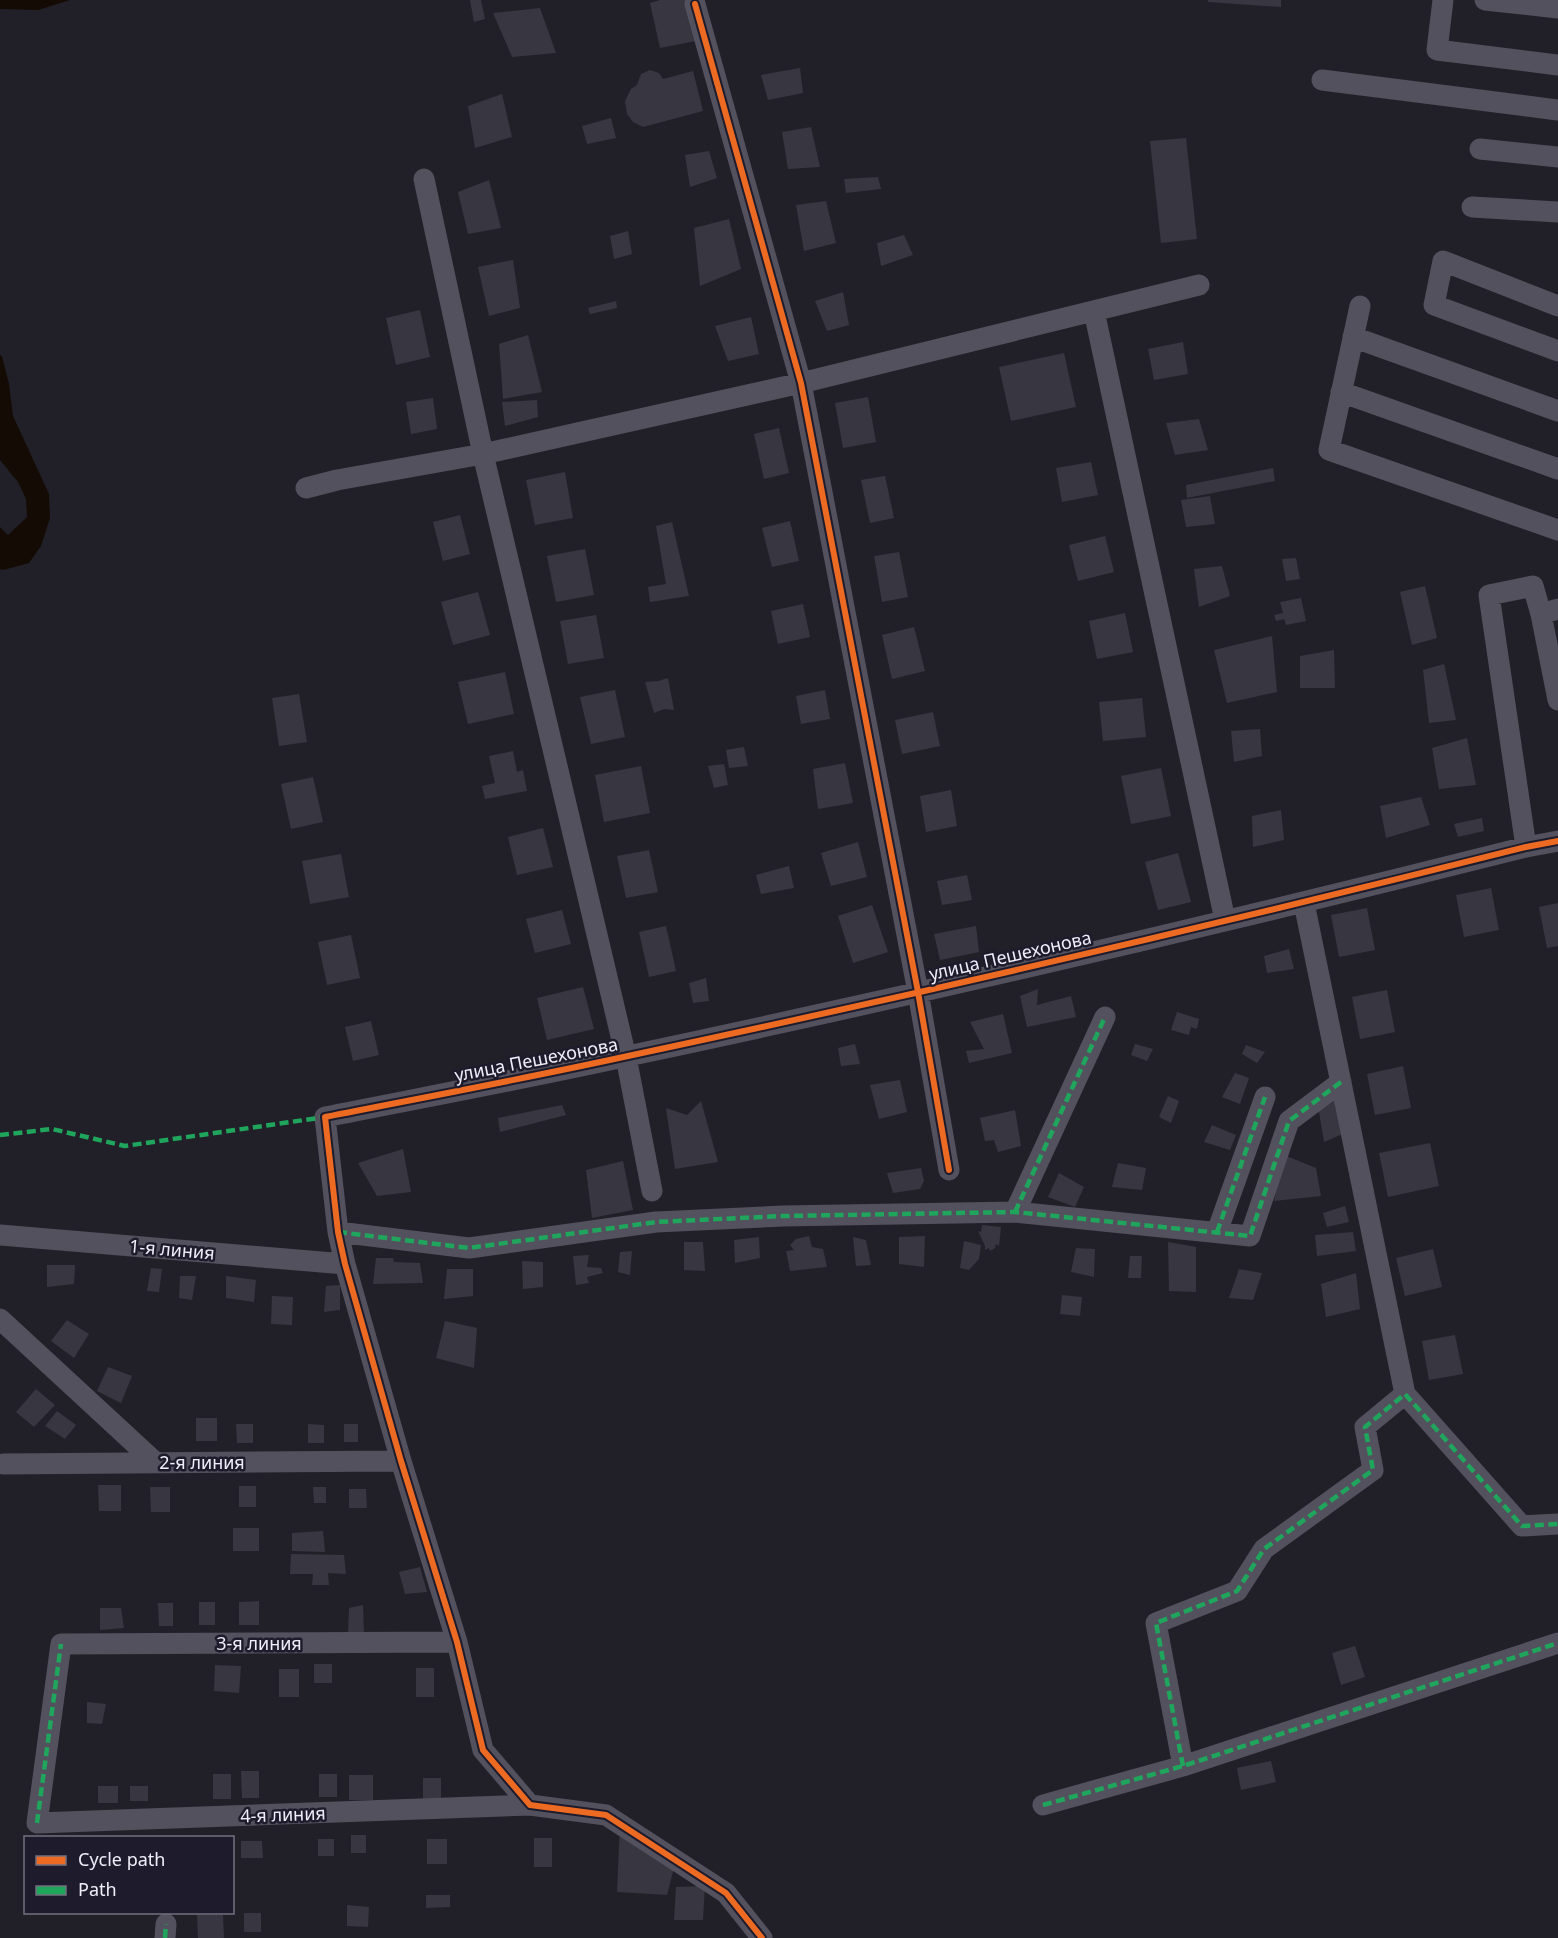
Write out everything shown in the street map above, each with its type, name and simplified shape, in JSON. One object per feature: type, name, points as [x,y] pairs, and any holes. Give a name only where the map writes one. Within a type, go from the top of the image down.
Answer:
[{"type":"street","points":[[1443,0],[1437,50],[1558,64]]},
{"type":"street","points":[[1485,0],[1558,8]]},
{"type":"street","points":[[696,4],[801,383],[918,992],[948,1170]]},
{"type":"street","points":[[1322,81],[1558,110]]},
{"type":"street","points":[[1480,149],[1558,157]]},
{"type":"street","points":[[424,179],[483,454],[626,1057],[652,1191]]},
{"type":"street","points":[[1472,207],[1558,212]]},
{"type":"street","points":[[1558,306],[1443,261],[1434,305],[1558,351]]},
{"type":"street","points":[[306,488],[337,480],[483,454],[801,383],[1199,285]]},
{"type":"street","points":[[1360,306],[1329,450],[1558,530]]},
{"type":"street","points":[[1094,311],[1225,921]]},
{"type":"street","points":[[1353,337],[1558,411]]},
{"type":"street","points":[[1341,392],[1558,468]]},
{"type":"street","points":[[1526,847],[1489,595],[1533,586],[1550,612],[1558,700]]},
{"type":"street","name":"улица Пешехонова","points":[[338,1232],[325,1117],[626,1057],[918,992],[1304,903],[1558,841]]},
{"type":"street","points":[[1304,903],[1404,1394],[1522,1526],[1558,1524]]},
{"type":"street","points":[[1015,1212],[1105,1017]]},
{"type":"street","points":[[530,1805],[483,1750],[456,1642],[401,1461],[338,1232],[470,1248],[656,1222],[783,1216],[1015,1212],[1250,1236],[1289,1121],[1341,1082]]},
{"type":"street","points":[[1217,1232],[1265,1097]]},
{"type":"street","name":"1-я линия","points":[[0,1235],[345,1264]]},
{"type":"street","points":[[0,1319],[156,1463]]},
{"type":"street","points":[[1183,1766],[1156,1623],[1237,1591],[1264,1549],[1373,1470],[1365,1427],[1404,1394]]},
{"type":"street","name":"2-я линия","points":[[3,1464],[401,1461]]},
{"type":"street","name":"3-я линия","points":[[37,1823],[61,1644],[456,1642]]},
{"type":"street","points":[[1042,1805],[1183,1766],[1558,1643]]},
{"type":"street","name":"4-я линия","points":[[37,1823],[530,1805],[606,1815],[726,1893],[762,1938]]},
{"type":"shaded area","points":[[0,0],[70,0],[38,10],[0,9]]},
{"type":"shaded area","points":[[0,355],[9,384],[13,416],[49,494],[50,518],[41,546],[29,563],[3,570],[0,569],[0,527],[8,535],[27,517],[26,499],[18,482],[0,460]]},
{"type":"building","points":[[470,0],[481,0],[485,19],[474,22]]},
{"type":"building","points":[[660,0],[686,0],[696,41],[660,48],[650,3]]},
{"type":"building","points":[[1208,0],[1281,0],[1281,7],[1208,2]]},
{"type":"building","points":[[540,8],[556,53],[512,57],[493,13]]},
{"type":"building","points":[[800,68],[803,93],[768,100],[761,75]]},
{"type":"building","points":[[650,70],[659,73],[663,79],[693,71],[703,111],[643,127],[633,122],[627,114],[625,101],[631,89],[637,85],[641,74]]},
{"type":"building","points":[[502,94],[512,137],[475,148],[468,106]]},
{"type":"building","points":[[611,118],[616,138],[587,144],[582,126]]},
{"type":"building","points":[[811,127],[820,167],[788,169],[782,132]]},
{"type":"building","points":[[1186,138],[1197,239],[1161,243],[1150,141]]},
{"type":"building","points":[[709,151],[717,178],[690,187],[685,155]]},
{"type":"building","points":[[878,177],[881,189],[846,193],[844,179]]},
{"type":"building","points":[[489,180],[501,228],[468,234],[458,192]]},
{"type":"building","points":[[826,201],[836,243],[804,251],[796,205]]},
{"type":"building","points":[[729,219],[741,269],[700,286],[694,228]]},
{"type":"building","points":[[628,231],[632,254],[614,259],[610,236]]},
{"type":"building","points":[[904,235],[913,255],[881,266],[877,243]]},
{"type":"building","points":[[513,260],[520,308],[489,316],[478,267]]},
{"type":"building","points":[[843,292],[849,325],[827,331],[815,301]]},
{"type":"building","points":[[616,301],[617,308],[590,314],[588,308]]},
{"type":"building","points":[[420,310],[430,357],[396,365],[386,318]]},
{"type":"building","points":[[751,317],[759,354],[728,361],[715,326]]},
{"type":"building","points":[[528,335],[542,392],[503,399],[499,344]]},
{"type":"building","points":[[1183,342],[1188,374],[1154,380],[1148,349]]},
{"type":"building","points":[[1064,353],[1076,407],[1011,421],[999,367]]},
{"type":"building","points":[[868,397],[876,442],[843,448],[835,403]]},
{"type":"building","points":[[433,398],[437,429],[411,434],[406,402]]},
{"type":"building","points":[[537,400],[538,417],[505,426],[502,402]]},
{"type":"building","points":[[1199,419],[1208,450],[1175,455],[1166,423]]},
{"type":"building","points":[[779,428],[789,473],[764,479],[754,434]]},
{"type":"building","points":[[1091,462],[1098,495],[1062,502],[1056,468]]},
{"type":"building","points":[[1273,468],[1275,481],[1187,498],[1186,485]]},
{"type":"building","points":[[565,472],[573,518],[535,525],[526,480]]},
{"type":"building","points":[[885,476],[894,518],[870,523],[861,480]]},
{"type":"building","points":[[1210,496],[1215,524],[1186,527],[1181,500]]},
{"type":"building","points":[[460,515],[470,554],[443,561],[433,522]]},
{"type":"building","points":[[790,521],[799,561],[772,567],[762,528]]},
{"type":"building","points":[[672,522],[689,596],[650,602],[648,587],[666,584],[656,526]]},
{"type":"building","points":[[1105,536],[1114,572],[1078,581],[1069,545]]},
{"type":"building","points":[[585,549],[594,595],[556,602],[547,556]]},
{"type":"building","points":[[899,552],[908,597],[882,602],[874,556]]},
{"type":"building","points":[[1296,558],[1300,579],[1286,581],[1282,559]]},
{"type":"building","points":[[1222,566],[1230,596],[1199,607],[1194,569]]},
{"type":"building","points":[[1425,586],[1437,638],[1412,645],[1400,592]]},
{"type":"building","points":[[478,592],[490,635],[453,645],[441,602]]},
{"type":"building","points":[[1301,598],[1306,621],[1286,625],[1284,619],[1276,621],[1274,615],[1283,613],[1280,602]]},
{"type":"building","points":[[803,604],[810,637],[778,644],[771,611]]},
{"type":"building","points":[[1125,613],[1133,652],[1097,659],[1089,621]]},
{"type":"building","points":[[596,615],[604,658],[568,664],[560,621]]},
{"type":"building","points":[[914,627],[925,671],[892,679],[882,635]]},
{"type":"building","points":[[1272,636],[1277,692],[1227,703],[1214,650]]},
{"type":"building","points":[[1334,650],[1335,688],[1300,688],[1300,656]]},
{"type":"building","points":[[1444,664],[1456,720],[1429,723],[1423,670]]},
{"type":"building","points":[[505,672],[514,714],[468,724],[458,682]]},
{"type":"building","points":[[668,678],[674,710],[664,709],[654,713],[645,682]]},
{"type":"building","points":[[615,690],[625,737],[591,744],[580,697]]},
{"type":"building","points":[[825,690],[830,719],[801,724],[796,696]]},
{"type":"building","points":[[299,694],[307,742],[279,746],[272,698]]},
{"type":"building","points":[[1142,698],[1146,737],[1103,741],[1099,702]]},
{"type":"building","points":[[933,712],[940,746],[902,754],[895,720]]},
{"type":"building","points":[[1260,729],[1262,756],[1234,762],[1231,731]]},
{"type":"building","points":[[1467,738],[1476,785],[1439,789],[1432,748]]},
{"type":"building","points":[[744,747],[748,766],[729,768],[726,750]]},
{"type":"building","points":[[513,751],[517,772],[523,770],[527,791],[485,799],[482,786],[495,783],[489,756]]},
{"type":"building","points":[[845,763],[853,803],[818,809],[813,769]]},
{"type":"building","points":[[724,764],[728,785],[714,788],[708,766]]},
{"type":"building","points":[[641,766],[650,813],[604,822],[595,775]]},
{"type":"building","points":[[1161,768],[1171,816],[1131,824],[1121,776]]},
{"type":"building","points":[[313,777],[323,822],[291,829],[281,784]]},
{"type":"building","points":[[951,790],[957,826],[926,832],[920,796]]},
{"type":"building","points":[[1421,797],[1430,825],[1386,838],[1380,806]]},
{"type":"building","points":[[1281,810],[1284,840],[1253,847],[1252,816]]},
{"type":"building","points":[[1482,818],[1484,831],[1458,837],[1454,824]]},
{"type":"building","points":[[543,828],[553,867],[517,875],[508,837]]},
{"type":"building","points":[[858,842],[867,877],[831,886],[821,853]]},
{"type":"building","points":[[649,850],[658,892],[626,898],[617,856]]},
{"type":"building","points":[[1178,853],[1191,902],[1158,910],[1145,862]]},
{"type":"building","points":[[341,854],[349,897],[310,904],[302,861]]},
{"type":"building","points":[[789,866],[794,888],[761,894],[756,875]]},
{"type":"building","points":[[967,875],[972,900],[942,905],[937,881]]},
{"type":"building","points":[[1491,888],[1499,930],[1464,937],[1456,895]]},
{"type":"building","points":[[1558,903],[1558,946],[1547,948],[1539,907]]},
{"type":"building","points":[[872,905],[888,952],[853,963],[838,916]]},
{"type":"building","points":[[1367,908],[1375,950],[1339,957],[1331,915]]},
{"type":"building","points":[[562,910],[571,944],[535,953],[526,919]]},
{"type":"building","points":[[666,926],[676,971],[649,977],[639,932]]},
{"type":"building","points":[[976,926],[979,952],[940,960],[934,934]]},
{"type":"building","points":[[351,935],[360,978],[327,985],[318,942]]},
{"type":"building","points":[[1289,949],[1294,969],[1267,973],[1264,956]]},
{"type":"building","points":[[706,978],[709,1001],[693,1003],[689,983]]},
{"type":"building","points":[[583,987],[594,1029],[547,1040],[537,998]]},
{"type":"building","points":[[1038,989],[1037,1005],[1071,996],[1076,1017],[1027,1027],[1020,996]]},
{"type":"building","points":[[1387,990],[1395,1032],[1360,1039],[1352,997]]},
{"type":"building","points":[[1177,1012],[1199,1019],[1197,1029],[1191,1027],[1189,1035],[1171,1030]]},
{"type":"building","points":[[1003,1014],[1012,1053],[969,1063],[966,1051],[984,1049],[970,1022]]},
{"type":"building","points":[[371,1021],[379,1055],[353,1061],[345,1027]]},
{"type":"building","points":[[855,1044],[860,1064],[841,1066],[838,1048]]},
{"type":"building","points":[[1135,1044],[1153,1049],[1147,1061],[1131,1055]]},
{"type":"building","points":[[1246,1045],[1265,1052],[1257,1063],[1242,1054]]},
{"type":"building","points":[[1403,1066],[1411,1108],[1375,1115],[1367,1074]]},
{"type":"building","points":[[1235,1073],[1249,1078],[1240,1104],[1222,1097]]},
{"type":"building","points":[[900,1080],[907,1112],[879,1119],[870,1085]]},
{"type":"building","points":[[1340,1095],[1345,1133],[1324,1142],[1317,1100]]},
{"type":"building","points":[[1168,1096],[1179,1101],[1171,1123],[1159,1117]]},
{"type":"building","points":[[701,1101],[718,1162],[675,1169],[666,1108],[687,1115]]},
{"type":"building","points":[[562,1105],[566,1115],[500,1132],[498,1118]]},
{"type":"building","points":[[1015,1110],[1021,1146],[998,1152],[994,1140],[985,1141],[980,1118]]},
{"type":"building","points":[[1212,1125],[1236,1135],[1230,1150],[1204,1142]]},
{"type":"building","points":[[1430,1143],[1439,1186],[1388,1197],[1379,1153]]},
{"type":"building","points":[[403,1149],[411,1192],[377,1196],[358,1163]]},
{"type":"building","points":[[1284,1155],[1316,1168],[1321,1196],[1274,1201]]},
{"type":"building","points":[[623,1161],[633,1210],[592,1218],[586,1170]]},
{"type":"building","points":[[1118,1163],[1146,1168],[1142,1190],[1112,1187]]},
{"type":"building","points":[[921,1168],[924,1181],[920,1189],[893,1193],[887,1173]]},
{"type":"building","points":[[1059,1173],[1084,1187],[1075,1207],[1048,1197]]},
{"type":"building","points":[[1345,1206],[1349,1222],[1327,1227],[1323,1213]]},
{"type":"building","points":[[982,1225],[1001,1227],[999,1246],[996,1244],[995,1248],[990,1251],[989,1248],[985,1250],[978,1231],[981,1232]]},
{"type":"building","points":[[1353,1232],[1356,1251],[1317,1256],[1315,1235]]},
{"type":"building","points":[[809,1236],[812,1247],[823,1249],[827,1267],[790,1271],[786,1251],[794,1250],[790,1245],[796,1239]]},
{"type":"building","points":[[925,1236],[924,1267],[899,1264],[899,1237]]},
{"type":"building","points":[[759,1237],[760,1258],[735,1263],[734,1240]]},
{"type":"building","points":[[853,1237],[866,1240],[871,1265],[856,1266]]},
{"type":"building","points":[[964,1241],[981,1245],[979,1259],[969,1270],[960,1268]]},
{"type":"building","points":[[684,1242],[703,1242],[705,1271],[684,1270]]},
{"type":"building","points":[[1168,1242],[1196,1247],[1196,1292],[1169,1291]]},
{"type":"building","points":[[1076,1248],[1095,1249],[1094,1277],[1071,1272]]},
{"type":"building","points":[[1433,1249],[1442,1287],[1405,1296],[1396,1258]]},
{"type":"building","points":[[632,1251],[630,1275],[618,1272],[620,1252]]},
{"type":"building","points":[[589,1255],[587,1267],[601,1268],[603,1273],[587,1277],[589,1283],[576,1285],[573,1256]]},
{"type":"building","points":[[1130,1256],[1142,1256],[1141,1278],[1128,1278]]},
{"type":"building","points":[[376,1258],[393,1258],[394,1262],[420,1263],[423,1283],[373,1284]]},
{"type":"building","points":[[522,1261],[543,1262],[543,1287],[523,1289]]},
{"type":"building","points":[[47,1265],[75,1265],[74,1284],[47,1287]]},
{"type":"building","points":[[151,1268],[162,1269],[159,1292],[147,1291]]},
{"type":"building","points":[[447,1269],[473,1269],[473,1296],[444,1299]]},
{"type":"building","points":[[1239,1269],[1262,1273],[1253,1300],[1229,1298]]},
{"type":"building","points":[[1356,1273],[1360,1309],[1326,1317],[1321,1284]]},
{"type":"building","points":[[180,1276],[196,1276],[192,1300],[179,1298]]},
{"type":"building","points":[[226,1276],[256,1280],[254,1302],[226,1298]]},
{"type":"building","points":[[340,1285],[340,1310],[324,1312],[326,1286]]},
{"type":"building","points":[[1062,1295],[1082,1297],[1080,1316],[1060,1314]]},
{"type":"building","points":[[272,1296],[293,1297],[292,1325],[271,1324]]},
{"type":"building","points":[[67,1320],[89,1334],[74,1358],[51,1341]]},
{"type":"building","points":[[445,1321],[477,1328],[474,1368],[436,1358]]},
{"type":"building","points":[[1455,1335],[1463,1374],[1429,1380],[1422,1341]]},
{"type":"building","points":[[108,1367],[132,1376],[121,1403],[97,1391]]},
{"type":"building","points":[[36,1389],[55,1405],[34,1427],[16,1412]]},
{"type":"building","points":[[57,1411],[76,1425],[65,1439],[45,1426]]},
{"type":"building","points":[[196,1418],[217,1418],[217,1441],[196,1441]]},
{"type":"building","points":[[236,1424],[253,1424],[253,1443],[237,1443]]},
{"type":"building","points":[[308,1424],[324,1425],[324,1443],[308,1443]]},
{"type":"building","points":[[344,1424],[358,1424],[358,1442],[344,1442]]},
{"type":"building","points":[[98,1485],[121,1485],[121,1511],[99,1511]]},
{"type":"building","points":[[239,1486],[256,1486],[256,1507],[239,1507]]},
{"type":"building","points":[[150,1487],[170,1487],[170,1512],[151,1512]]},
{"type":"building","points":[[313,1487],[326,1487],[326,1503],[314,1503]]},
{"type":"building","points":[[349,1489],[366,1489],[367,1508],[349,1508]]},
{"type":"building","points":[[233,1528],[259,1528],[259,1551],[233,1551]]},
{"type":"building","points":[[323,1531],[325,1552],[292,1551],[292,1533]]},
{"type":"building","points":[[291,1554],[344,1555],[346,1574],[328,1573],[329,1585],[312,1585],[313,1574],[290,1574]]},
{"type":"building","points":[[420,1567],[427,1592],[405,1594],[399,1572]]},
{"type":"building","points":[[259,1601],[259,1625],[239,1625],[239,1602]]},
{"type":"building","points":[[199,1602],[215,1602],[215,1625],[199,1625]]},
{"type":"building","points":[[158,1603],[173,1603],[173,1626],[159,1626]]},
{"type":"building","points":[[363,1605],[364,1632],[348,1632],[349,1608]]},
{"type":"building","points":[[100,1608],[121,1608],[124,1628],[100,1630]]},
{"type":"building","points":[[1355,1646],[1365,1677],[1341,1685],[1332,1653]]},
{"type":"building","points":[[314,1664],[332,1664],[332,1683],[314,1683]]},
{"type":"building","points":[[215,1665],[241,1666],[239,1693],[214,1691]]},
{"type":"building","points":[[416,1668],[434,1668],[434,1697],[416,1697]]},
{"type":"building","points":[[279,1669],[299,1669],[299,1697],[279,1697]]},
{"type":"building","points":[[87,1702],[106,1704],[102,1724],[87,1723]]},
{"type":"building","points":[[1271,1761],[1276,1782],[1241,1790],[1237,1768]]},
{"type":"building","points":[[241,1771],[259,1771],[259,1798],[242,1798]]},
{"type":"building","points":[[213,1774],[231,1774],[231,1799],[213,1799]]},
{"type":"building","points":[[319,1774],[337,1774],[337,1797],[319,1797]]},
{"type":"building","points":[[349,1775],[373,1775],[373,1800],[349,1800]]},
{"type":"building","points":[[423,1778],[441,1778],[441,1801],[423,1801]]},
{"type":"building","points":[[98,1786],[118,1786],[118,1803],[98,1803]]},
{"type":"building","points":[[130,1786],[148,1786],[148,1801],[130,1801]]},
{"type":"building","points":[[620,1824],[677,1856],[667,1895],[617,1892]]},
{"type":"building","points":[[351,1835],[366,1835],[366,1853],[351,1853]]},
{"type":"building","points":[[534,1838],[552,1838],[552,1867],[534,1867]]},
{"type":"building","points":[[318,1839],[334,1839],[334,1856],[318,1856]]},
{"type":"building","points":[[427,1839],[447,1839],[447,1864],[427,1864]]},
{"type":"building","points":[[241,1841],[262,1841],[263,1858],[241,1858]]},
{"type":"building","points":[[705,1886],[703,1920],[674,1920],[676,1887]]},
{"type":"building","points":[[426,1895],[450,1895],[450,1907],[426,1908]]},
{"type":"building","points":[[347,1905],[369,1907],[368,1927],[347,1926]]},
{"type":"building","points":[[244,1913],[261,1913],[261,1932],[244,1932]]},
{"type":"building","points":[[197,1915],[223,1915],[224,1938],[198,1938]]},
{"type":"marked path","points":[[1015,1212],[1105,1017]]},
{"type":"marked path","points":[[338,1232],[469,1248],[656,1222],[783,1216],[1015,1212],[1250,1236],[1289,1121],[1341,1082]]},
{"type":"marked path","points":[[1217,1232],[1265,1097]]},
{"type":"marked path","points":[[0,1135],[52,1129],[125,1146],[325,1117]]},
{"type":"marked path","points":[[1183,1766],[1156,1623],[1237,1591],[1264,1549],[1373,1470],[1365,1427],[1405,1394],[1522,1526],[1558,1524]]},
{"type":"marked path","points":[[1043,1805],[1183,1766],[1558,1643]]},
{"type":"marked path","points":[[37,1823],[61,1644]]},
{"type":"marked path","points":[[165,1938],[166,1924]]},
{"type":"cycle path","points":[[695,4],[801,383],[918,992],[949,1170]]},
{"type":"cycle path","points":[[762,1938],[726,1893],[606,1815],[530,1805],[483,1750],[457,1642],[401,1461],[345,1264],[338,1232],[325,1117],[553,1072],[853,1007],[1078,956],[1558,841]]}]
